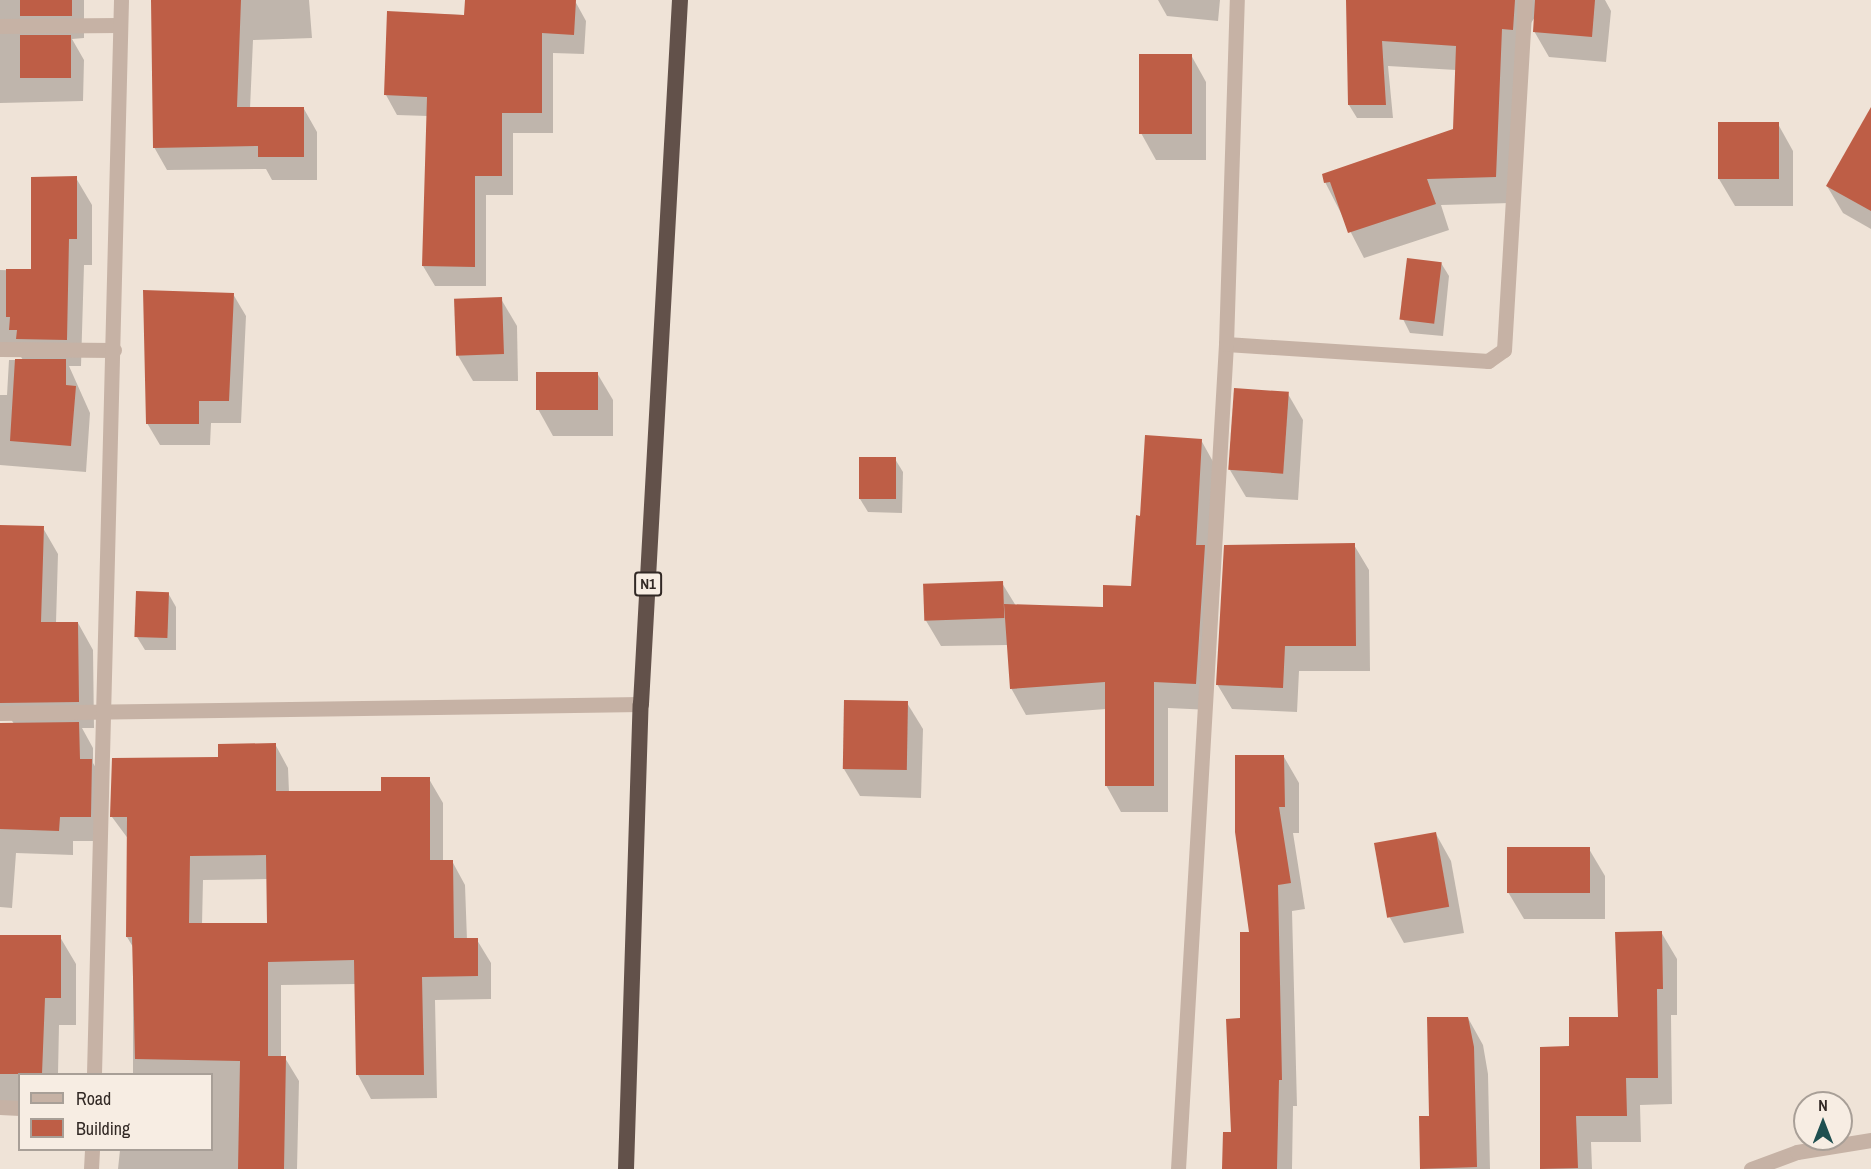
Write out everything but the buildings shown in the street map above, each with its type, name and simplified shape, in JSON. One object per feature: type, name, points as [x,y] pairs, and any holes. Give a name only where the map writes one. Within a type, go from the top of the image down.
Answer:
[{"type":"highway","name":"N1","points":[[626,1169],[641,704],[680,0]]},
{"type":"street","points":[[94,1073],[121,0]]},
{"type":"street","points":[[1178,1169],[1226,344],[1237,0]]},
{"type":"street","points":[[1226,344],[1488,361],[1504,350],[1525,0]]},
{"type":"street","points":[[0,26],[119,25]]},
{"type":"street","points":[[0,349],[114,350]]},
{"type":"street","points":[[0,713],[102,714],[641,704]]},
{"type":"street","points":[[0,1107],[18,1108]]},
{"type":"street","points":[[1751,1169],[1797,1152],[1871,1140]]},
{"type":"street","points":[[91,1169],[92,1151]]}]
